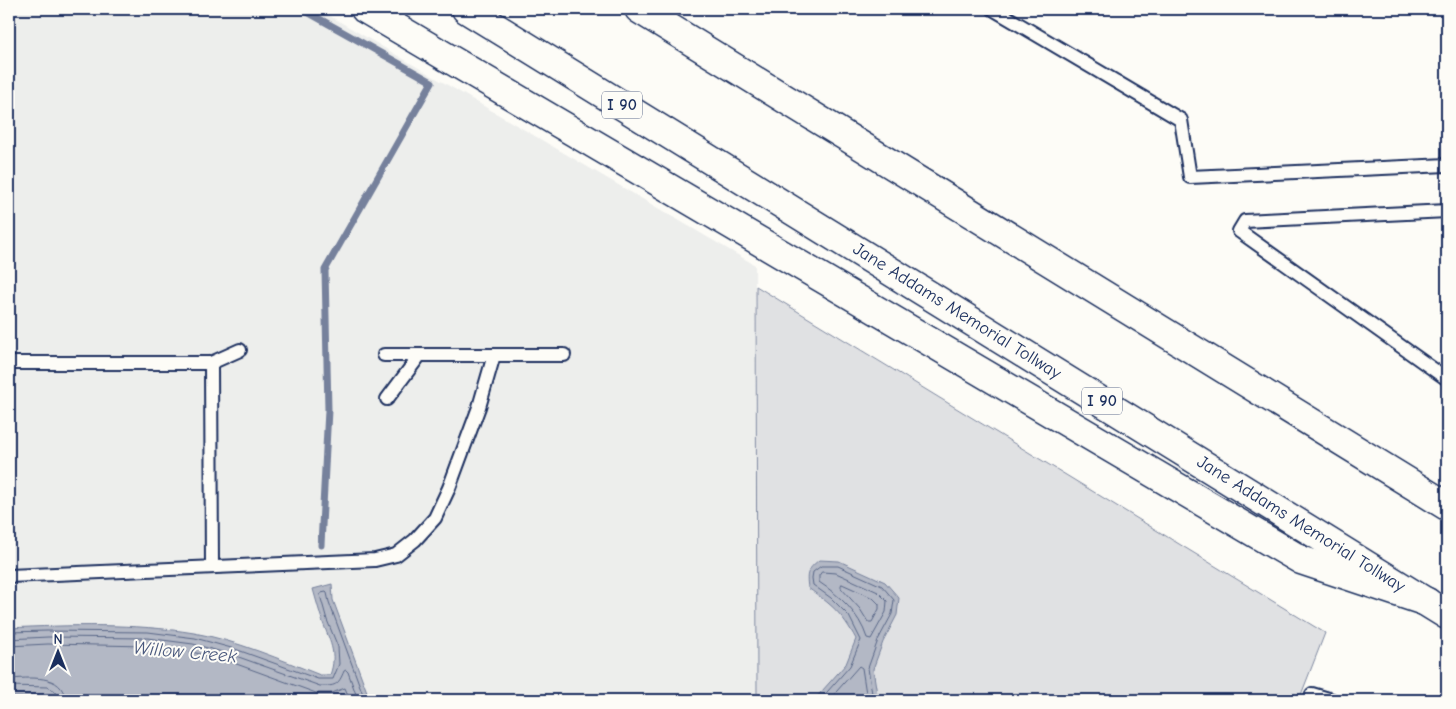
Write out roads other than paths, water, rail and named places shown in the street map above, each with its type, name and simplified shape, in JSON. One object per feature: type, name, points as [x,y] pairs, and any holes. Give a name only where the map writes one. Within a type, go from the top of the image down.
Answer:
[{"type":"highway","points":[[365,9],[1301,560],[1437,608]]},
{"type":"highway","name":"Jane Addams Memorial Tollway","points":[[466,9],[1437,608]]},
{"type":"highway","points":[[639,9],[1447,506]]},
{"type":"highway","points":[[675,9],[719,58]]},
{"type":"lane","points":[[993,9],[1181,120],[1190,177],[1447,165]]},
{"type":"lane","points":[[1447,211],[1245,220],[1238,231],[1447,379]]},
{"type":"lane","points":[[9,363],[211,363],[240,350]]},
{"type":"lane","points":[[384,355],[564,355]]},
{"type":"lane","points":[[387,399],[420,355]]},
{"type":"lane","points":[[9,576],[375,560],[396,555],[415,540],[435,518],[449,488],[476,416],[494,355]]},
{"type":"lane","points":[[211,363],[212,567]]},
{"type":"lane","points":[[1310,700],[1312,694],[1332,700]]},
{"type":"water","points":[[819,560],[839,561],[885,582],[899,598],[897,615],[883,642],[873,669],[878,700],[814,700],[846,664],[856,639],[836,610],[808,588],[808,572]]},
{"type":"water","name":"Willow Creek","points":[[332,584],[333,600],[370,700],[102,700],[9,697],[9,628],[125,626],[194,633],[242,645],[320,675],[330,675],[333,660],[332,647],[313,589]]},
{"type":"waterway","points":[[302,9],[432,82],[325,270],[328,410],[321,545]]}]
